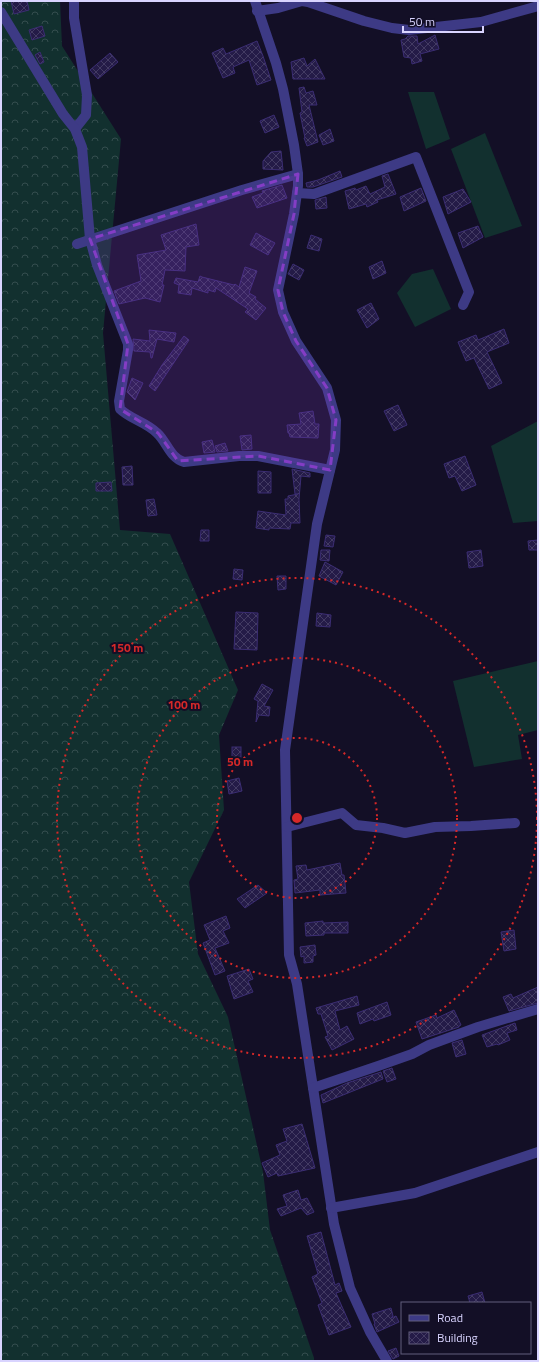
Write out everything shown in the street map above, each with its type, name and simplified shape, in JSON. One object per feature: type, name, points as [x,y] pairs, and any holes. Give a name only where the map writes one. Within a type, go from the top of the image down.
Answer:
[{"type":"street","points":[[74,1],[74,18],[87,96],[86,115],[75,129]]},
{"type":"street","points":[[255,1],[276,63],[283,89],[298,174],[294,214],[278,290],[283,312],[296,341],[327,388],[336,420],[335,450],[317,524],[285,750],[289,955],[297,984],[334,1224],[350,1288],[370,1332],[387,1361]]},
{"type":"street","points":[[258,11],[278,8],[302,1],[364,21],[392,28],[409,30],[480,22],[538,6]]},
{"type":"street","points":[[1,12],[63,114],[75,129],[82,147],[90,240],[97,264],[128,344],[119,401],[120,409],[124,413],[158,433],[178,461],[184,462],[239,456],[258,456],[330,470]]},
{"type":"street","points":[[297,193],[314,194],[416,157],[469,292],[463,305]]},
{"type":"street","points":[[77,244],[242,190],[298,174]]},
{"type":"street","points":[[286,827],[342,813],[356,825],[383,828],[405,833],[435,827],[515,823]]},
{"type":"street","points":[[313,1088],[381,1066],[412,1054],[429,1045],[478,1027],[538,1009]]},
{"type":"street","points":[[331,1208],[415,1193],[538,1152]]},
{"type":"highlighted area","points":[[298,174],[294,214],[278,290],[283,312],[296,341],[327,388],[336,420],[330,470],[258,456],[178,461],[158,433],[120,409],[128,344],[90,239]]},
{"type":"green space","points":[[1,1],[60,1],[62,46],[121,139],[103,333],[120,530],[170,534],[238,690],[219,735],[224,810],[189,882],[198,954],[228,1017],[263,1172],[270,1230],[314,1361],[1,1361]]},
{"type":"green space","points":[[408,92],[434,92],[450,139],[426,149]]},
{"type":"green space","points":[[485,133],[522,226],[485,238],[451,149]]},
{"type":"green space","points":[[433,269],[451,309],[415,327],[397,293],[412,274]]},
{"type":"green space","points":[[538,421],[538,521],[513,523],[491,446]]},
{"type":"green space","points":[[538,661],[538,730],[518,735],[522,759],[474,767],[453,681]]},
{"type":"building","points":[[11,1],[27,1],[29,10],[14,14]]},
{"type":"building","points":[[42,26],[45,36],[32,40],[29,30]]},
{"type":"building","points":[[435,35],[439,49],[420,54],[422,61],[412,64],[411,58],[404,57],[401,40],[408,36],[417,36],[418,44]]},
{"type":"building","points":[[257,41],[271,80],[257,85],[249,60],[233,67],[235,73],[223,78],[212,53],[223,48],[226,54]]},
{"type":"building","points":[[40,52],[44,62],[40,64],[35,55]]},
{"type":"building","points":[[110,53],[118,62],[98,79],[90,70]]},
{"type":"building","points":[[304,58],[307,66],[315,59],[325,79],[293,79],[291,62]]},
{"type":"building","points":[[304,87],[306,93],[313,91],[317,105],[309,105],[318,142],[307,146],[304,138],[300,113],[302,112],[299,88]]},
{"type":"building","points":[[274,115],[279,127],[265,133],[260,121]]},
{"type":"building","points":[[330,129],[334,141],[323,145],[319,135]]},
{"type":"building","points":[[281,151],[283,170],[263,169],[263,161],[271,152]]},
{"type":"building","points":[[340,171],[342,177],[313,187],[307,187],[306,183]]},
{"type":"building","points":[[388,174],[396,194],[377,200],[378,202],[367,207],[366,204],[349,209],[345,191],[355,188],[356,190],[366,186],[370,194],[385,187],[382,176]]},
{"type":"building","points":[[282,185],[287,198],[257,208],[252,197],[263,193],[262,191]]},
{"type":"building","points":[[421,188],[426,201],[404,211],[400,197]]},
{"type":"building","points":[[463,189],[471,202],[448,214],[443,197]]},
{"type":"building","points":[[326,197],[327,208],[316,209],[315,200]]},
{"type":"building","points":[[196,224],[199,245],[186,247],[185,271],[165,270],[162,285],[164,285],[160,302],[145,298],[119,304],[114,291],[141,281],[137,255],[166,250],[161,235]]},
{"type":"building","points":[[478,226],[483,237],[463,248],[458,233]]},
{"type":"building","points":[[256,233],[275,243],[268,255],[250,245]]},
{"type":"building","points":[[311,235],[322,239],[319,251],[307,248]]},
{"type":"building","points":[[382,261],[386,273],[373,279],[369,267]]},
{"type":"building","points":[[293,264],[304,270],[299,280],[288,274]]},
{"type":"building","points":[[245,267],[257,271],[249,293],[256,297],[255,299],[266,308],[256,320],[245,312],[248,309],[216,288],[215,292],[208,290],[208,293],[192,288],[191,295],[178,293],[179,285],[174,283],[176,278],[198,282],[200,276],[235,284],[239,287]]},
{"type":"building","points":[[371,303],[379,319],[367,328],[357,310]]},
{"type":"building","points":[[504,329],[509,343],[487,352],[502,383],[489,389],[474,358],[466,361],[458,342],[476,335],[478,340]]},
{"type":"building","points":[[149,330],[176,333],[174,342],[157,339],[152,358],[150,352],[134,351],[133,339],[150,341]]},
{"type":"building","points":[[184,336],[189,340],[155,391],[149,386],[162,365]]},
{"type":"building","points":[[132,378],[143,383],[135,400],[127,392]]},
{"type":"building","points":[[398,405],[407,425],[394,431],[384,411]]},
{"type":"building","points":[[313,411],[315,424],[319,424],[318,438],[290,437],[287,425],[301,424],[299,413]]},
{"type":"building","points":[[251,435],[252,449],[242,450],[240,436]]},
{"type":"building","points":[[212,440],[215,452],[204,453],[202,442]]},
{"type":"building","points":[[225,443],[228,451],[217,452],[215,446]]},
{"type":"building","points":[[465,456],[476,485],[462,491],[455,476],[449,478],[444,464]]},
{"type":"building","points":[[132,466],[133,485],[123,485],[122,467]]},
{"type":"building","points":[[292,469],[310,473],[310,477],[301,476],[299,499],[300,523],[291,523],[290,529],[269,528],[269,530],[256,528],[258,511],[286,515],[285,499],[288,499],[288,496],[298,494],[295,494]]},
{"type":"building","points":[[258,471],[271,472],[271,493],[258,493]]},
{"type":"building","points":[[111,482],[112,491],[96,491],[96,483]]},
{"type":"building","points":[[154,499],[157,515],[148,516],[146,500]]},
{"type":"building","points":[[201,530],[209,530],[209,541],[200,541]]},
{"type":"building","points":[[326,535],[335,536],[333,547],[324,546]]},
{"type":"building","points":[[538,540],[538,550],[529,550],[528,541]]},
{"type":"building","points":[[321,550],[330,550],[329,561],[320,560]]},
{"type":"building","points":[[481,550],[483,566],[469,568],[467,552]]},
{"type":"building","points":[[325,562],[343,572],[336,585],[319,576]]},
{"type":"building","points":[[234,569],[243,570],[242,580],[233,579]]},
{"type":"building","points":[[277,576],[286,576],[286,589],[278,590]]},
{"type":"building","points":[[236,612],[258,613],[257,650],[234,649]]},
{"type":"building","points":[[317,613],[331,615],[330,627],[316,626]]},
{"type":"building","points":[[262,684],[273,690],[264,706],[270,707],[269,716],[259,715],[256,722],[258,701],[254,699]]},
{"type":"building","points":[[232,747],[241,747],[241,757],[232,757]]},
{"type":"building","points":[[239,778],[242,791],[229,794],[227,781]]},
{"type":"building","points":[[340,863],[342,875],[344,875],[346,893],[320,895],[320,890],[295,893],[294,880],[298,879],[296,866],[306,865],[307,870]]},
{"type":"building","points":[[258,885],[267,893],[245,908],[237,899]]},
{"type":"building","points":[[226,916],[230,928],[223,931],[229,943],[215,948],[225,971],[215,975],[203,943],[210,940],[204,925]]},
{"type":"building","points":[[323,921],[323,923],[348,922],[348,933],[324,933],[324,935],[306,936],[305,923]]},
{"type":"building","points":[[514,930],[516,949],[504,951],[501,932]]},
{"type":"building","points":[[315,945],[316,955],[313,956],[313,962],[304,963],[304,956],[301,957],[300,947]]},
{"type":"building","points":[[249,969],[253,979],[248,981],[253,992],[234,999],[227,976]]},
{"type":"building","points":[[538,987],[538,1003],[509,1011],[503,997],[511,994],[513,998]]},
{"type":"building","points":[[357,996],[359,1005],[335,1011],[340,1030],[347,1026],[354,1039],[332,1050],[325,1037],[328,1036],[321,1014],[318,1014],[316,1008]]},
{"type":"building","points":[[387,1002],[391,1015],[360,1024],[357,1013]]},
{"type":"building","points":[[454,1010],[461,1025],[459,1027],[422,1039],[416,1022],[436,1015],[437,1018]]},
{"type":"building","points":[[515,1023],[517,1030],[507,1033],[510,1040],[498,1045],[487,1047],[482,1035]]},
{"type":"building","points":[[462,1040],[466,1054],[456,1057],[452,1043]]},
{"type":"building","points":[[392,1068],[396,1079],[387,1082],[383,1071]]},
{"type":"building","points":[[381,1072],[383,1079],[323,1103],[321,1095],[347,1083]]},
{"type":"building","points":[[302,1124],[315,1168],[278,1176],[277,1173],[268,1177],[262,1163],[280,1155],[276,1145],[287,1141],[283,1129]]},
{"type":"building","points":[[298,1190],[301,1200],[307,1198],[314,1212],[307,1215],[301,1208],[281,1216],[277,1209],[287,1206],[283,1195]]},
{"type":"building","points":[[321,1232],[335,1285],[339,1283],[342,1291],[336,1293],[351,1327],[329,1335],[318,1305],[322,1303],[312,1277],[318,1274],[307,1236]]},
{"type":"building","points":[[482,1292],[485,1302],[470,1302],[468,1296]]},
{"type":"building","points":[[391,1308],[393,1316],[391,1318],[396,1316],[399,1322],[377,1332],[372,1314]]},
{"type":"building","points":[[396,1348],[399,1356],[393,1359],[388,1351]]}]
